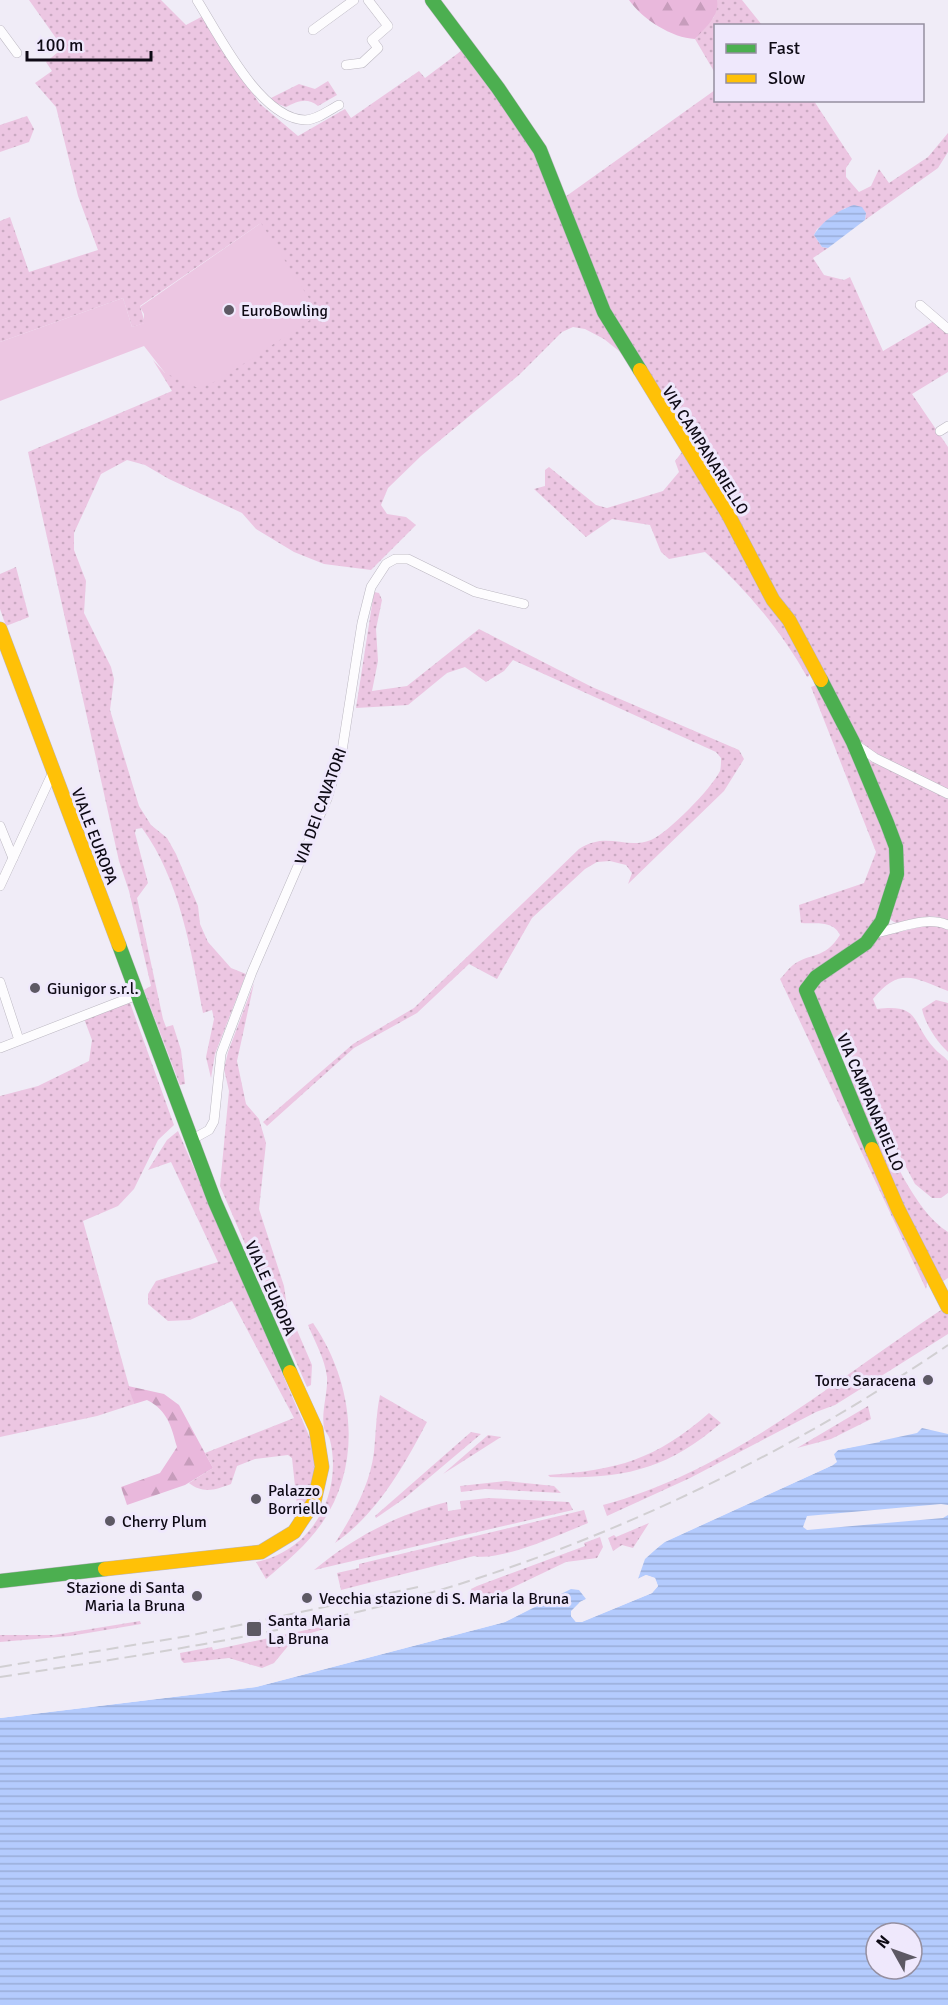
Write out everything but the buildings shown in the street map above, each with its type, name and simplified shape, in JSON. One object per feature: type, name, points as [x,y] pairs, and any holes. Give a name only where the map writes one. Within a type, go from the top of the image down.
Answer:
[{"type":"street","points":[[197,0],[253,88],[272,106],[305,120],[319,116],[339,105]]},
{"type":"street","points":[[313,30],[354,0]]},
{"type":"street","points":[[346,65],[362,63],[378,48],[372,40],[388,26],[368,0]]},
{"type":"street","name":"VIA CAMPANARIELLO","points":[[432,0],[498,88],[540,150],[604,312],[728,514],[766,588],[789,620],[854,742],[896,848],[897,874],[887,909],[875,933],[855,952],[816,977],[809,984],[807,996],[898,1209],[948,1307]]},
{"type":"street","points":[[0,30],[17,53]]},
{"type":"street","points":[[920,305],[948,329]]},
{"type":"street","name":"VIA DEI CAVATORI","points":[[191,1140],[209,1130],[214,1121],[221,1054],[252,972],[327,799],[342,751],[362,623],[376,576],[386,564],[396,559],[408,559],[475,592],[524,604]]},
{"type":"street","name":"VIALE EUROPA","points":[[0,629],[215,1202],[318,1436],[322,1474],[312,1511],[294,1534],[276,1547],[261,1552],[0,1581]]},
{"type":"street","points":[[854,742],[875,758],[948,794]]},
{"type":"street","name":"VIALE EUROPA","points":[[0,886],[53,771]]},
{"type":"street","points":[[0,826],[12,858]]},
{"type":"street","name":"VIA CAMPANARIELLO","points":[[875,933],[929,919],[948,924]]},
{"type":"street","points":[[0,982],[19,1040]]},
{"type":"street","points":[[0,1047],[137,995]]},
{"type":"shaded area","points":[[29,0],[161,0],[186,25],[203,16],[259,103],[298,136],[345,109],[351,118],[419,71],[425,78],[465,48],[536,149],[624,355],[604,339],[585,329],[573,327],[562,332],[519,375],[421,456],[388,488],[381,505],[387,514],[406,517],[416,525],[371,570],[324,564],[294,552],[256,529],[242,513],[169,479],[145,465],[127,460],[101,474],[74,533],[74,550],[86,581],[84,613],[111,667],[114,679],[110,710],[139,806],[151,825],[167,838],[176,854],[198,906],[200,924],[208,942],[231,968],[246,974],[215,1054],[211,1078],[206,1057],[214,1019],[212,1010],[203,1013],[182,917],[166,870],[142,828],[136,829],[135,833],[148,883],[137,898],[163,1019],[166,1027],[173,1025],[181,1050],[185,1084],[180,1085],[144,990],[151,986],[129,891],[119,861],[28,452],[172,391],[153,360],[165,373],[261,223],[140,306],[145,323],[132,327],[123,298],[0,342],[0,221],[10,217],[29,272],[98,250],[78,196],[56,107],[35,83],[52,71],[46,62],[63,48]]},
{"type":"shaded area","points":[[717,0],[742,0],[761,24],[714,24],[714,71],[695,39],[714,17]]},
{"type":"shaded area","points":[[328,81],[337,95],[318,106],[302,101],[286,107],[267,100],[299,84],[315,89]]},
{"type":"shaded area","points":[[714,91],[714,102],[815,102],[852,159],[846,168],[846,177],[859,192],[871,186],[879,169],[889,183],[928,157],[948,133],[948,152],[938,168],[865,220],[866,213],[845,208],[817,229],[814,235],[822,247],[828,248],[813,258],[824,275],[844,280],[850,277],[883,351],[934,321],[948,332],[948,372],[912,394],[948,447],[948,790],[876,754],[854,736],[775,596],[610,315],[565,197]]},
{"type":"shaded area","points":[[27,116],[34,129],[29,142],[0,152],[0,125]]},
{"type":"shaded area","name":"EuroBowling","points":[[261,223],[319,314],[219,380],[198,388],[165,373],[144,346],[0,401],[0,342],[123,298],[132,327],[144,323],[144,314],[140,307]]},
{"type":"shaded area","points":[[682,452],[724,515],[809,670],[809,676],[807,677],[786,643],[761,610],[705,552],[669,559],[661,552],[650,525],[612,519],[586,537],[534,489],[545,486],[545,470],[549,467],[596,505],[607,508],[663,491],[679,472],[675,461]]},
{"type":"shaded area","points":[[16,567],[29,617],[6,626],[0,609],[0,574]]},
{"type":"shaded area","points":[[374,592],[379,593],[382,600],[376,629],[378,661],[372,691],[407,686],[479,629],[592,687],[739,750],[744,759],[724,791],[628,884],[632,873],[626,865],[610,861],[597,862],[585,869],[532,918],[497,979],[469,964],[417,1013],[354,1048],[267,1126],[263,1122],[353,1044],[414,1008],[579,849],[598,841],[642,843],[659,836],[689,809],[708,788],[720,770],[721,758],[716,752],[513,660],[504,671],[486,682],[465,667],[447,673],[408,705],[356,708]]},
{"type":"shaded area","points":[[816,685],[835,715],[894,855],[891,882],[881,914],[869,934],[807,981],[928,1276],[926,1289],[780,979],[793,965],[823,952],[840,935],[829,925],[801,923],[799,905],[864,883],[876,852],[811,687]]},
{"type":"shaded area","points":[[870,761],[948,798],[948,921],[939,917],[930,917],[901,924],[889,918],[900,869],[868,763]]},
{"type":"shaded area","points":[[937,923],[948,927],[948,991],[908,978],[891,982],[873,999],[877,1009],[891,1008],[908,1012],[934,1048],[948,1061],[948,1193],[941,1198],[932,1198],[915,1184],[858,1077],[828,1035],[811,992],[816,982],[874,938]]},
{"type":"shaded area","points":[[254,983],[237,1061],[246,1104],[259,1119],[266,1143],[259,1209],[284,1286],[287,1307],[312,1365],[311,1385],[307,1387],[220,1186],[229,1091],[224,1069],[228,1052]]},
{"type":"shaded area","points":[[129,1000],[174,1125],[158,1140],[134,1189],[118,1206],[83,1221],[134,1404],[97,1416],[0,1437],[0,1096],[38,1086],[89,1061],[92,1040],[83,1016]]},
{"type":"shaded area","points":[[936,1000],[948,1003],[948,1052],[932,1032],[922,1009]]},
{"type":"shaded area","points":[[830,1045],[866,1103],[913,1194],[935,1222],[948,1232],[948,1278],[938,1284]]},
{"type":"shaded area","points":[[178,1131],[313,1445],[312,1486],[305,1504],[293,1522],[297,1505],[292,1458],[288,1455],[255,1459],[237,1466],[231,1484],[220,1488],[204,1490],[189,1483],[213,1468],[205,1453],[294,1418],[232,1301],[190,1320],[168,1321],[148,1304],[148,1294],[156,1281],[218,1262],[171,1162],[148,1170],[167,1140]]},
{"type":"shaded area","points":[[944,1308],[948,1315],[948,1334],[835,1405],[816,1412],[690,1478],[607,1516],[603,1505],[695,1470],[739,1446],[822,1393]]},
{"type":"shaded area","points":[[313,1323],[327,1346],[344,1396],[348,1422],[348,1448],[344,1474],[335,1499],[322,1523],[296,1553],[266,1579],[256,1562],[276,1556],[293,1546],[307,1533],[319,1517],[332,1480],[333,1460],[330,1440],[323,1422],[327,1377],[322,1357],[308,1325]]},
{"type":"shaded area","points":[[380,1395],[427,1422],[399,1472],[377,1504],[335,1543],[354,1511],[369,1476]]},
{"type":"shaded area","points":[[868,1406],[871,1419],[831,1439],[797,1448]]},
{"type":"shaded area","points":[[709,1413],[721,1423],[681,1452],[661,1462],[642,1469],[599,1476],[550,1477],[548,1475],[595,1470],[634,1460],[671,1442]]},
{"type":"shaded area","points":[[471,1432],[481,1434],[405,1498],[376,1518],[375,1516]]},
{"type":"shaded area","points":[[488,1435],[501,1437],[443,1474]]},
{"type":"shaded area","points":[[506,1481],[554,1486],[561,1493],[485,1489],[461,1492],[460,1486]]},
{"type":"shaded area","points":[[488,1498],[569,1502],[573,1510],[314,1570],[360,1537],[410,1513],[447,1502],[448,1511],[461,1509],[460,1501]]},
{"type":"shaded area","points":[[584,1510],[588,1523],[531,1546],[499,1555],[474,1556],[341,1590],[337,1573],[359,1568],[359,1564]]},
{"type":"shaded area","points":[[649,1523],[633,1548],[622,1545],[613,1551],[608,1538],[614,1535],[616,1537]]},
{"type":"shaded area","points":[[600,1537],[603,1547],[597,1558],[566,1562],[497,1595],[474,1599],[471,1589],[477,1586],[585,1546],[584,1543]]},
{"type":"shaded area","points":[[357,1619],[293,1640],[274,1663],[262,1668],[229,1658],[184,1663],[181,1660],[180,1653],[212,1647],[213,1650]]},
{"type":"shaded area","points":[[140,1621],[141,1624],[70,1636],[0,1642],[0,1635],[54,1635]]},
{"type":"green space","points":[[629,0],[717,0],[717,6],[711,21],[695,39],[677,35],[658,26]]},
{"type":"green space","points":[[128,1386],[164,1394],[179,1405],[213,1468],[185,1485],[127,1505],[121,1487],[160,1473],[177,1447],[170,1426],[160,1409],[147,1400],[134,1404]]},
{"type":"water","points":[[854,205],[862,207],[866,213],[865,220],[828,248],[822,247],[814,235],[817,230],[831,217]]},
{"type":"water","points":[[922,1428],[948,1434],[948,2005],[0,2005],[0,1718],[256,1687],[505,1622],[571,1589],[579,1590],[586,1599],[580,1602],[571,1616],[576,1622],[582,1622],[652,1593],[658,1586],[655,1578],[646,1575],[638,1579],[645,1559],[664,1542],[833,1465],[834,1454],[838,1450],[917,1433]]},
{"type":"pier","points":[[879,1439],[880,1442],[838,1450],[834,1454],[837,1462],[833,1465],[665,1542],[641,1560],[663,1540],[832,1463],[831,1453],[836,1447]]},
{"type":"pier","points":[[948,1505],[948,1515],[943,1518],[807,1530],[803,1527],[807,1516]]},
{"type":"pier","points":[[646,1575],[655,1578],[658,1586],[652,1593],[581,1622],[576,1622],[571,1616],[571,1611],[580,1602],[589,1598],[574,1612],[577,1619],[650,1590],[654,1585],[653,1581],[635,1580]]},
{"type":"pier","points":[[573,1586],[505,1622],[256,1687],[0,1718],[0,1715],[255,1684],[504,1619]]},
{"type":"railway","points":[[0,1677],[170,1650],[283,1629],[395,1603],[516,1565],[581,1541],[708,1485],[831,1419],[948,1345]]},
{"type":"railway","points":[[0,1667],[188,1636],[418,1587]]},
{"type":"traffic: fast","points":[[432,0],[498,88],[540,150],[604,312],[640,370]]},
{"type":"traffic: fast","points":[[821,680],[853,742],[896,847],[897,874],[882,921],[866,943],[816,977],[806,990],[872,1149]]},
{"type":"traffic: fast","points":[[119,945],[215,1202],[290,1372]]},
{"type":"traffic: fast","points":[[0,1581],[105,1569]]},
{"type":"traffic: slow","points":[[640,370],[728,514],[773,600],[789,620],[821,680]]},
{"type":"traffic: slow","points":[[0,629],[119,945]]},
{"type":"traffic: slow","points":[[872,1149],[898,1209],[948,1307]]},
{"type":"traffic: slow","points":[[105,1569],[261,1552],[294,1532],[314,1502],[322,1467],[316,1429],[290,1372]]},
{"type":"place","name":"EuroBowling","points":[[229,310]]},
{"type":"place","name":"Giunigor s.r.l.","points":[[35,988]]},
{"type":"place","name":"Torre Saracena","points":[[928,1380]]},
{"type":"place","name":"Palazzo Borriello","points":[[256,1499]]},
{"type":"place","name":"Cherry Plum","points":[[110,1521]]},
{"type":"place","name":"Stazione di Santa Maria la Bruna","points":[[197,1596]]},
{"type":"place","name":"Vecchia stazione di S. Maria la Bruna","points":[[307,1598]]},
{"type":"place","name":"Santa Maria La Bruna","points":[[254,1629]]}]
